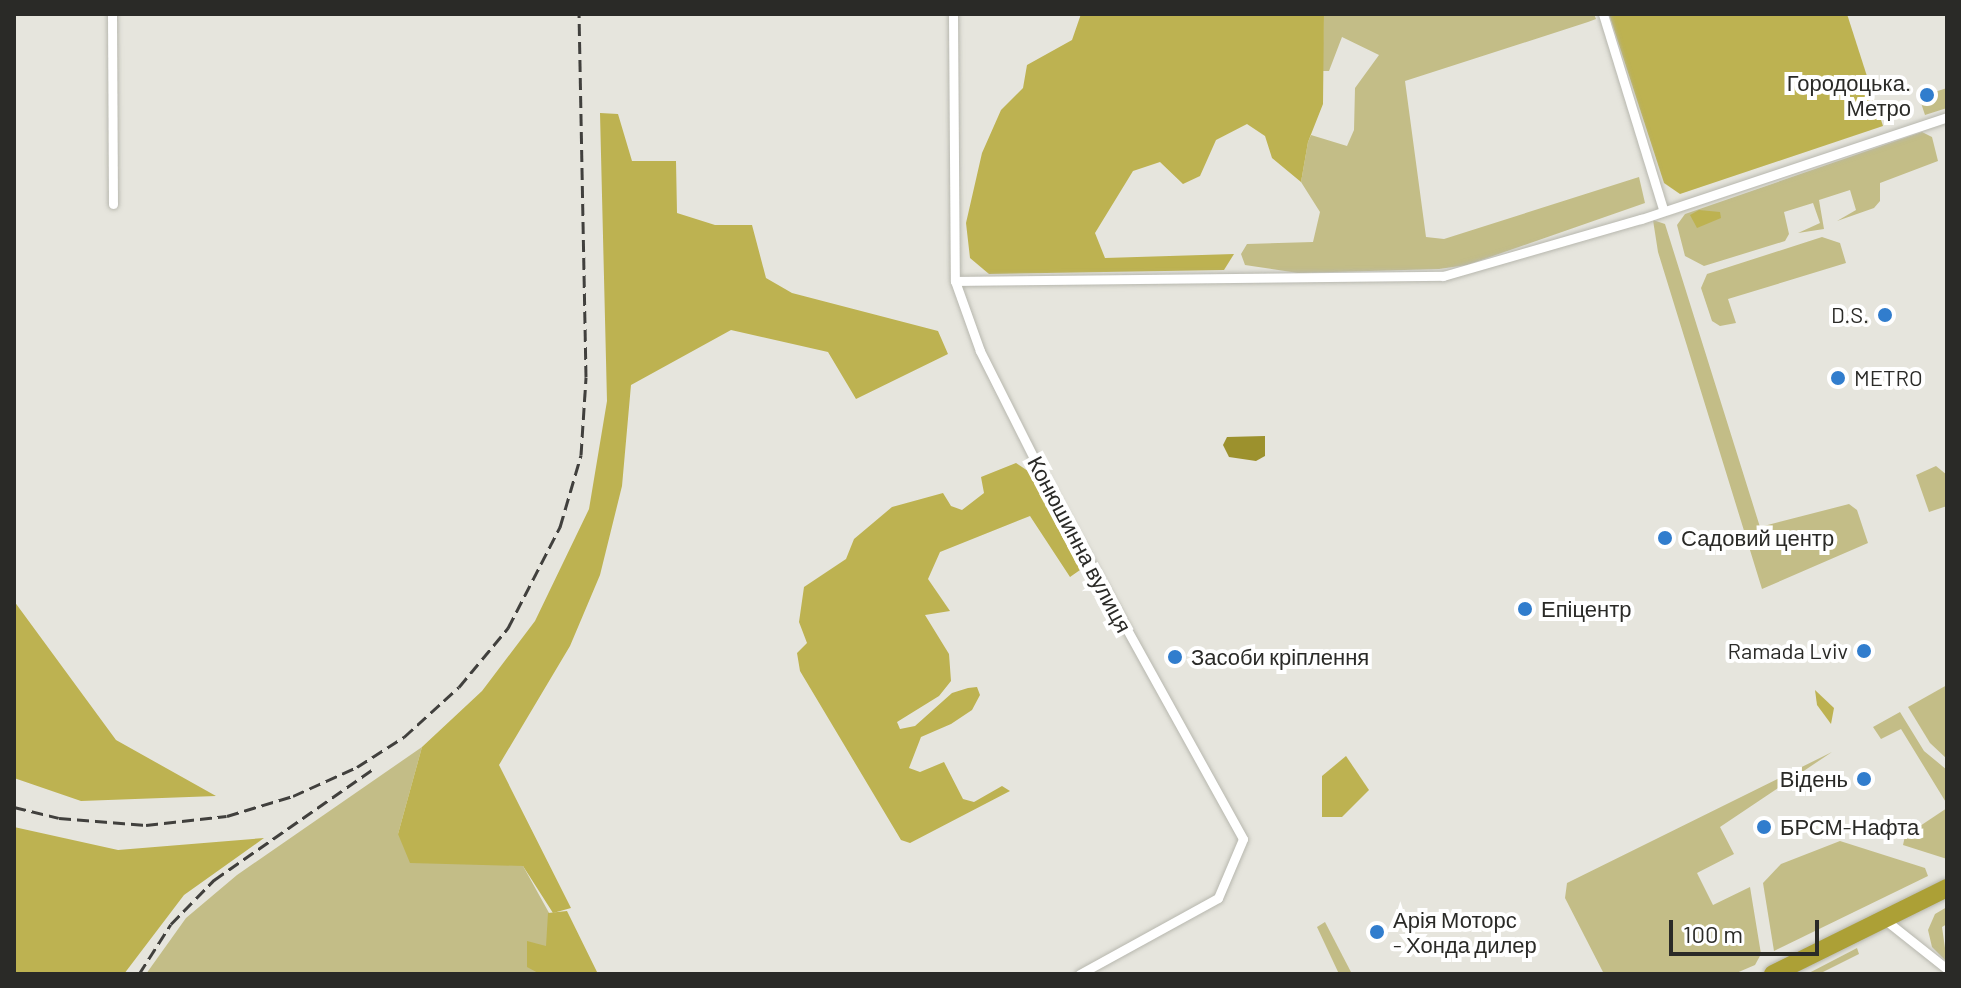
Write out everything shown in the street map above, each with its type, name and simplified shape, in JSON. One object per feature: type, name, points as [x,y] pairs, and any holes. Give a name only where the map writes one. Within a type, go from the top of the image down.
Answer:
[{"type":"highway","points":[[1773,974],[1947,888]]},
{"type":"street","points":[[112,14],[113,204]]},
{"type":"street","name":"Конюшинна вулиця","points":[[953,14],[955,281],[980,351],[1053,496],[1243,839],[1218,898],[1080,974]]},
{"type":"street","points":[[1603,14],[1663,209]]},
{"type":"street","points":[[955,281],[1443,276],[1947,117]]},
{"type":"street","points":[[1884,919],[1947,969]]},
{"type":"shaded area","points":[[1081,14],[1324,14],[1323,104],[1308,142],[1301,182],[1272,158],[1265,136],[1247,124],[1216,140],[1200,176],[1183,184],[1160,162],[1133,171],[1095,233],[1105,258],[1234,254],[1224,270],[989,274],[970,258],[966,223],[982,153],[1001,110],[1023,88],[1027,65],[1072,40]]},
{"type":"shaded area","points":[[1324,14],[1594,14],[1596,19],[1588,22],[1405,81],[1426,237],[1444,239],[1639,177],[1645,203],[1467,265],[1439,269],[1298,273],[1245,265],[1241,254],[1247,244],[1313,242],[1320,212],[1301,182],[1308,142],[1311,135],[1347,146],[1354,130],[1355,88],[1379,55],[1342,37],[1329,71],[1322,71]]},
{"type":"shaded area","points":[[1609,14],[1847,14],[1883,126],[1680,194],[1664,183]]},
{"type":"shaded area","points":[[1947,88],[1947,108],[1925,115],[1919,97]]},
{"type":"shaded area","points":[[600,113],[618,114],[632,161],[676,161],[677,213],[715,225],[752,225],[766,278],[792,293],[938,331],[948,354],[856,399],[828,352],[731,330],[631,385],[622,486],[600,575],[570,646],[499,765],[571,908],[553,913],[523,866],[410,863],[398,834],[422,747],[482,691],[535,621],[589,509],[607,401]]},
{"type":"shaded area","points":[[1922,132],[1932,137],[1938,161],[1880,183],[1880,201],[1874,208],[1837,221],[1856,210],[1850,190],[1819,200],[1824,229],[1798,233],[1820,223],[1813,203],[1784,212],[1789,234],[1785,241],[1704,266],[1685,256],[1677,225],[1685,214]]},
{"type":"shaded area","points":[[1699,210],[1720,212],[1721,218],[1697,228],[1690,215]]},
{"type":"shaded area","points":[[1653,220],[1665,224],[1760,527],[1849,504],[1857,510],[1868,543],[1762,589],[1658,252]]},
{"type":"shaded area","points":[[1822,237],[1840,243],[1846,263],[1728,299],[1736,323],[1720,326],[1712,321],[1701,288],[1707,274]]},
{"type":"shaded area","points":[[1265,436],[1265,456],[1256,461],[1229,457],[1223,445],[1227,437]]},
{"type":"shaded area","points":[[1016,463],[1028,471],[1080,570],[1070,577],[1030,516],[940,552],[928,579],[950,611],[925,615],[949,654],[951,681],[939,696],[897,722],[900,729],[915,726],[952,693],[977,687],[980,695],[972,710],[951,724],[921,737],[909,768],[920,772],[944,762],[963,799],[974,802],[1002,786],[1010,791],[910,843],[901,840],[800,671],[797,653],[807,643],[799,622],[804,587],[846,559],[854,539],[892,507],[943,493],[951,506],[962,510],[984,493],[981,477]]},
{"type":"shaded area","points":[[1936,466],[1947,475],[1947,506],[1929,512],[1916,475]]},
{"type":"shaded area","points":[[14,601],[116,740],[216,796],[81,801],[14,778]]},
{"type":"shaded area","points":[[1947,685],[1947,759],[1930,743],[1908,707]]},
{"type":"shaded area","points":[[1815,690],[1834,708],[1831,724],[1817,705]]},
{"type":"shaded area","points":[[1900,712],[1924,751],[1947,770],[1947,804],[1901,729],[1881,739],[1873,727]]},
{"type":"shaded area","points":[[422,747],[398,834],[523,866],[583,974],[146,974],[186,918],[237,875]]},
{"type":"shaded area","points":[[1832,752],[1720,827],[1734,854],[1697,873],[1713,905],[1750,887],[1761,954],[1755,965],[1734,974],[1604,974],[1565,898],[1567,883]]},
{"type":"shaded area","points":[[1346,756],[1369,790],[1342,817],[1322,817],[1322,776]]},
{"type":"shaded area","points":[[1947,808],[1947,859],[1903,845],[1905,836]]},
{"type":"shaded area","points":[[14,827],[118,850],[264,838],[184,895],[124,974],[14,974]]},
{"type":"shaded area","points":[[1840,841],[1925,868],[1928,876],[1774,951],[1763,883],[1781,864]]},
{"type":"shaded area","points":[[1947,907],[1947,924],[1942,927],[1947,962],[1932,947],[1928,930],[1935,914]]},
{"type":"shaded area","points":[[567,911],[598,974],[540,974],[527,967],[527,941],[546,946],[548,913]]},
{"type":"shaded area","points":[[1325,922],[1352,974],[1339,974],[1317,927]]},
{"type":"shaded area","points":[[1857,948],[1859,954],[1819,974],[1807,974]]},
{"type":"railway","points":[[14,807],[59,818],[146,825],[227,816],[293,796],[357,767],[404,737],[459,687],[508,628],[560,527],[581,455],[586,377],[579,14]]},
{"type":"railway","points":[[139,974],[171,924],[214,880],[373,769]]},
{"type":"place","name":"Городоцька. Метро","points":[[1927,95]]},
{"type":"place","name":"D.S.","points":[[1885,315]]},
{"type":"place","name":"METRO","points":[[1838,378]]},
{"type":"place","name":"Садовий центр","points":[[1665,538]]},
{"type":"place","name":"Епіцентр","points":[[1525,609]]},
{"type":"place","name":"Ramada Lviv","points":[[1864,651]]},
{"type":"place","name":"Засоби кріплення","points":[[1175,657]]},
{"type":"place","name":"Відень","points":[[1864,779]]},
{"type":"place","name":"БРСМ-Нафта","points":[[1764,827]]},
{"type":"place","name":"Арія Моторс - Хонда дилер","points":[[1377,932]]}]
